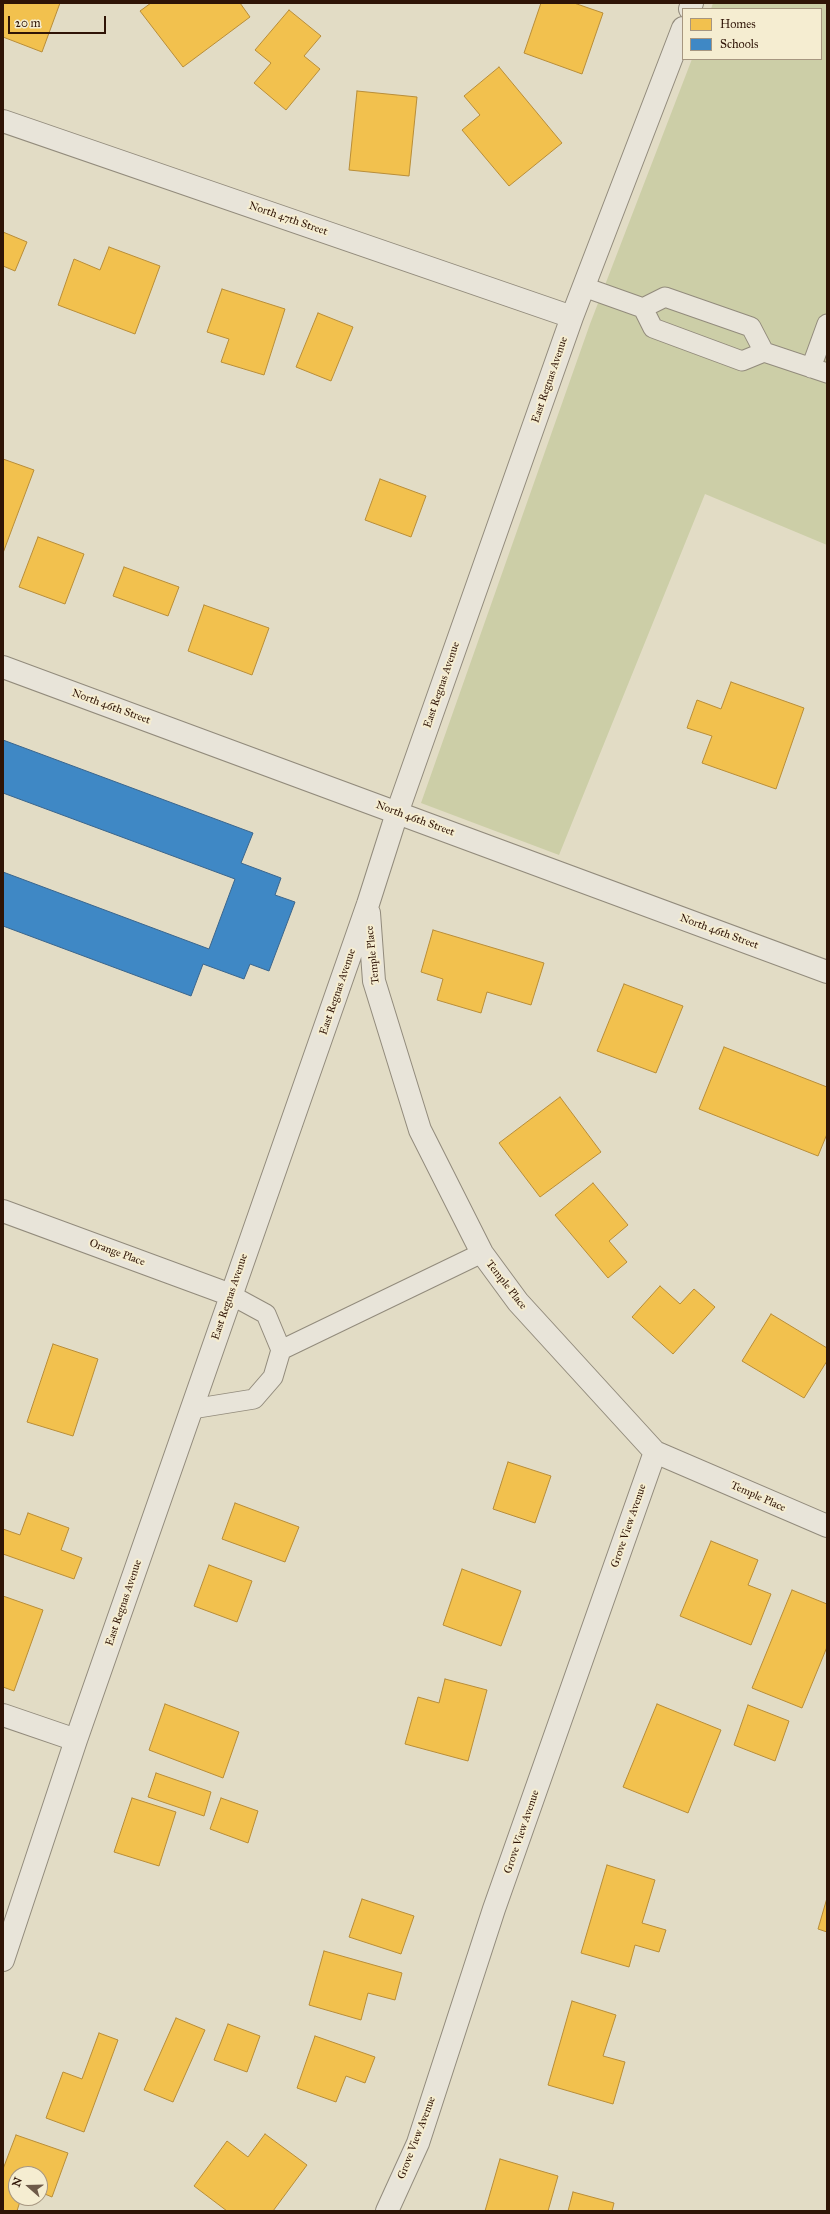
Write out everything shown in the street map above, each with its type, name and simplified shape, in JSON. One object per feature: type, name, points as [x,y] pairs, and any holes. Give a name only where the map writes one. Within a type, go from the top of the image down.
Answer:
[{"type":"street","name":"East Regnas Avenue","points":[[3,1960],[76,1740],[368,904],[397,813],[572,317],[682,31]]},
{"type":"street","name":"North 47th Street","points":[[3,120],[572,317]]},
{"type":"street","name":"North 46th Street","points":[[3,667],[827,972]]},
{"type":"street","name":"Temple Place","points":[[368,904],[374,981],[420,1130],[482,1253],[518,1302],[655,1452],[827,1526]]},
{"type":"street","name":"Orange Place","points":[[3,1211],[231,1295]]},
{"type":"street","name":"Grove View Avenue","points":[[387,2211],[418,2143],[494,1909],[655,1452]]},
{"type":"street","points":[[3,1715],[76,1740]]},
{"type":"lane","points":[[584,287],[642,308],[653,328],[742,361],[764,352],[819,370],[827,324]]},
{"type":"lane","points":[[642,308],[665,297],[751,327],[764,352]]},
{"type":"lane","points":[[282,1350],[482,1253]]},
{"type":"lane","points":[[192,1409],[254,1399],[273,1377],[282,1350],[266,1314],[231,1295]]},
{"type":"green space","points":[[713,3],[827,3],[827,545],[705,494],[559,855],[421,803],[590,324],[692,60],[822,60],[822,8],[711,8]]},
{"type":"building: Homes","points":[[3,3],[60,3],[42,52],[3,37]]},
{"type":"building: Homes","points":[[151,3],[240,3],[250,17],[183,67],[140,11]]},
{"type":"building: Homes","points":[[541,3],[574,3],[603,13],[582,74],[524,53]]},
{"type":"building: Homes","points":[[289,10],[321,36],[304,56],[320,69],[286,110],[254,83],[271,63],[255,50]]},
{"type":"building: Homes","points":[[499,67],[562,143],[509,186],[462,130],[480,115],[464,96]]},
{"type":"building: Homes","points":[[357,91],[417,97],[409,176],[349,170]]},
{"type":"building: Homes","points":[[3,232],[27,242],[15,271],[3,266]]},
{"type":"building: Homes","points":[[109,247],[160,266],[135,334],[58,305],[74,259],[100,270]]},
{"type":"building: Homes","points":[[222,289],[285,309],[264,375],[221,362],[229,339],[207,332]]},
{"type":"building: Homes","points":[[318,313],[353,327],[331,381],[296,367]]},
{"type":"building: Homes","points":[[3,459],[34,470],[3,553]]},
{"type":"building: Homes","points":[[380,479],[426,496],[411,537],[365,520]]},
{"type":"building: Homes","points":[[38,537],[84,554],[65,604],[19,587]]},
{"type":"building: Homes","points":[[124,567],[179,587],[168,616],[113,596]]},
{"type":"building: Homes","points":[[204,605],[269,628],[252,675],[188,651]]},
{"type":"building: Homes","points":[[731,682],[804,708],[776,789],[702,763],[712,736],[687,728],[697,700],[721,709]]},
{"type":"building: Homes","points":[[433,930],[544,963],[531,1005],[487,992],[481,1013],[437,1000],[443,979],[421,972]]},
{"type":"building: Homes","points":[[624,984],[683,1006],[656,1073],[597,1051]]},
{"type":"building: Homes","points":[[724,1047],[827,1087],[827,1134],[818,1156],[699,1109]]},
{"type":"building: Homes","points":[[560,1097],[601,1152],[540,1197],[499,1143]]},
{"type":"building: Homes","points":[[593,1183],[628,1225],[609,1241],[627,1262],[608,1278],[555,1215]]},
{"type":"building: Homes","points":[[660,1286],[680,1304],[694,1289],[715,1307],[673,1354],[632,1317]]},
{"type":"building: Homes","points":[[771,1314],[827,1348],[827,1361],[804,1398],[742,1361]]},
{"type":"building: Homes","points":[[53,1344],[98,1359],[73,1436],[27,1422]]},
{"type":"building: Homes","points":[[508,1462],[551,1476],[535,1523],[493,1509]]},
{"type":"building: Homes","points":[[235,1503],[299,1527],[285,1562],[222,1539]]},
{"type":"building: Homes","points":[[28,1513],[69,1528],[61,1550],[82,1558],[74,1579],[3,1554],[3,1529],[20,1535]]},
{"type":"building: Homes","points":[[711,1541],[758,1560],[748,1585],[771,1594],[751,1645],[680,1616]]},
{"type":"building: Homes","points":[[209,1565],[252,1581],[237,1622],[194,1606]]},
{"type":"building: Homes","points":[[462,1569],[521,1591],[501,1646],[443,1625]]},
{"type":"building: Homes","points":[[792,1590],[827,1604],[827,1647],[802,1708],[752,1688]]},
{"type":"building: Homes","points":[[3,1596],[43,1610],[14,1691],[3,1687]]},
{"type":"building: Homes","points":[[445,1679],[487,1690],[468,1761],[405,1744],[418,1697],[439,1703]]},
{"type":"building: Homes","points":[[165,1704],[239,1732],[223,1778],[149,1750]]},
{"type":"building: Homes","points":[[657,1704],[721,1730],[688,1813],[623,1787]]},
{"type":"building: Homes","points":[[748,1705],[789,1721],[775,1761],[734,1745]]},
{"type":"building: Homes","points":[[156,1773],[211,1792],[204,1816],[148,1797]]},
{"type":"building: Homes","points":[[132,1798],[176,1812],[159,1866],[114,1852]]},
{"type":"building: Homes","points":[[221,1798],[258,1811],[248,1843],[210,1829]]},
{"type":"building: Homes","points":[[607,1865],[655,1880],[642,1923],[666,1930],[659,1952],[635,1945],[629,1967],[581,1953]]},
{"type":"building: Homes","points":[[827,1898],[827,1932],[818,1929]]},
{"type":"building: Homes","points":[[362,1899],[414,1916],[401,1954],[349,1937]]},
{"type":"building: Homes","points":[[324,1951],[402,1973],[395,2000],[368,1993],[361,2020],[309,2005]]},
{"type":"building: Homes","points":[[572,2001],[616,2015],[603,2056],[625,2062],[613,2104],[548,2085]]},
{"type":"building: Homes","points":[[176,2018],[205,2030],[173,2102],[144,2090]]},
{"type":"building: Homes","points":[[228,2024],[260,2036],[247,2072],[214,2060]]},
{"type":"building: Homes","points":[[99,2033],[118,2040],[84,2132],[46,2118],[63,2072],[82,2079]]},
{"type":"building: Homes","points":[[315,2036],[375,2057],[365,2083],[346,2076],[336,2102],[297,2088]]},
{"type":"building: Homes","points":[[265,2134],[307,2165],[273,2211],[227,2211],[194,2186],[227,2141],[248,2157]]},
{"type":"building: Homes","points":[[16,2135],[68,2153],[52,2197],[48,2195],[48,2166],[8,2166],[8,2206],[19,2206],[17,2211],[3,2211],[3,2169]]},
{"type":"building: Homes","points":[[500,2159],[558,2176],[548,2211],[485,2211]]},
{"type":"building: Homes","points":[[573,2192],[614,2203],[612,2211],[568,2211]]},
{"type":"building: Schools","points":[[3,740],[253,833],[241,863],[281,878],[275,895],[295,902],[269,971],[250,964],[244,979],[203,964],[191,996],[3,926],[3,872],[209,949],[235,879],[3,793]]}]
